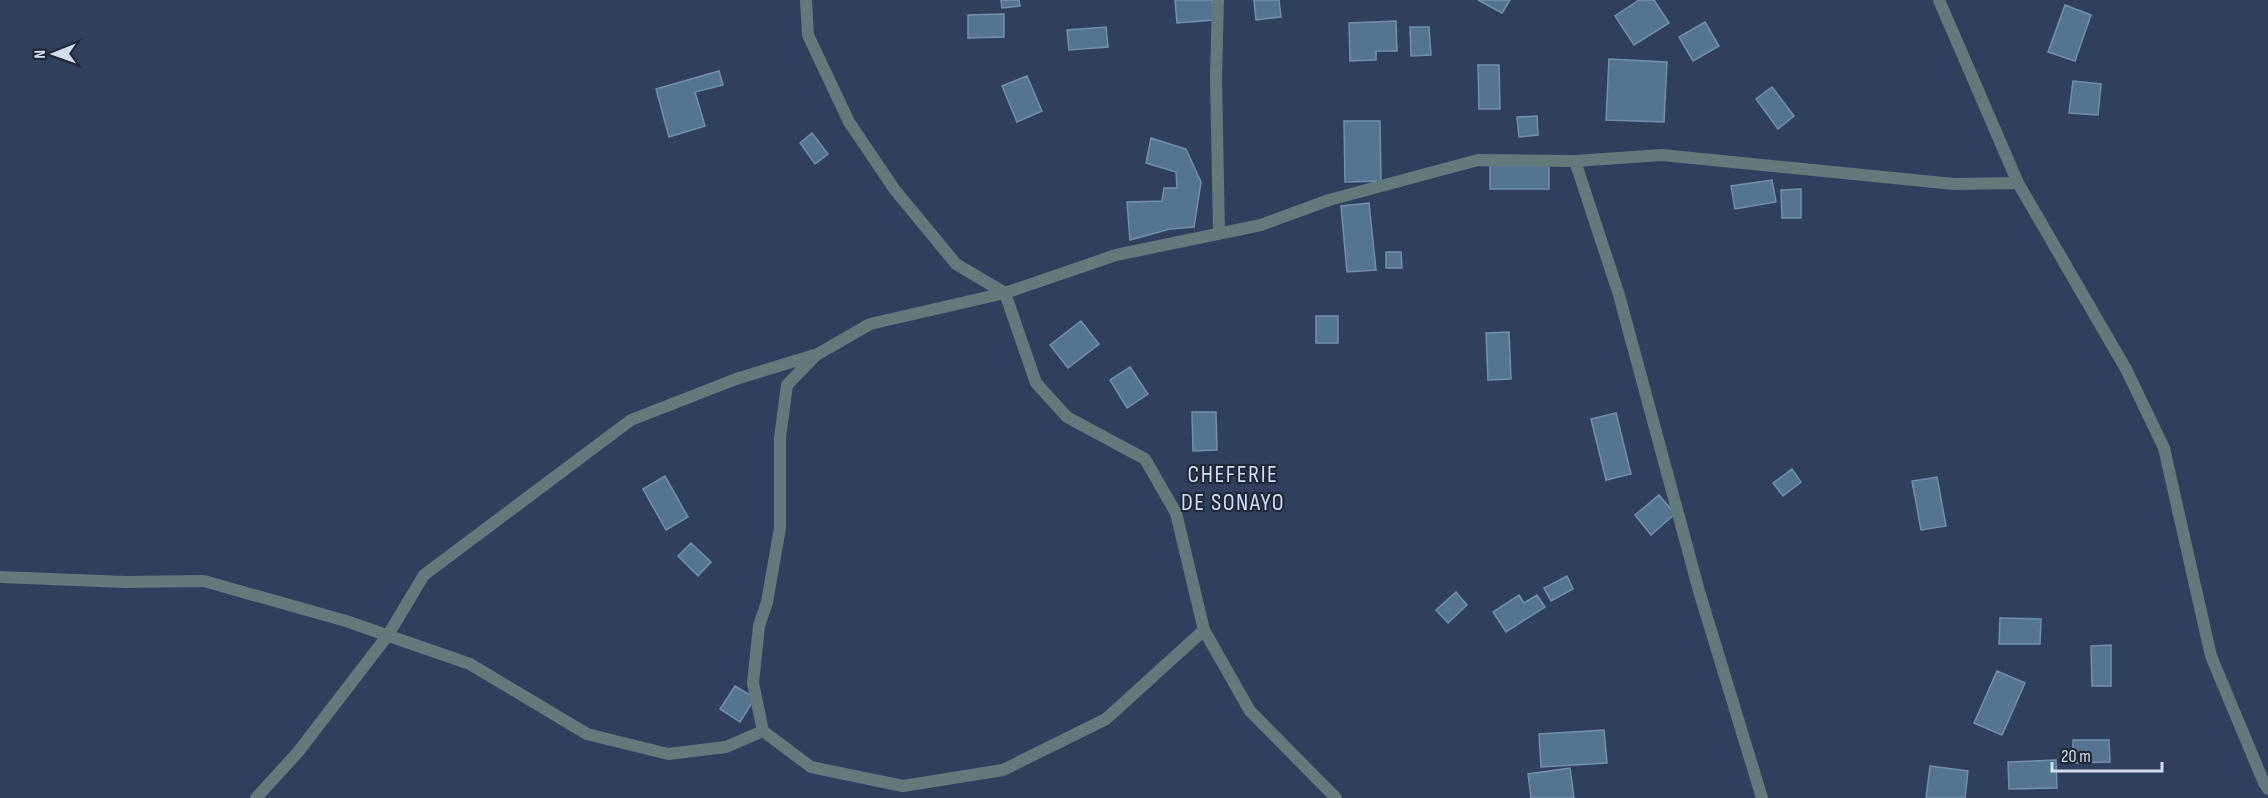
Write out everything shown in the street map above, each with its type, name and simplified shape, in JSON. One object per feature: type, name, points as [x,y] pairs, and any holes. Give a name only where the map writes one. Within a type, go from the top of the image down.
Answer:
[{"type":"street","points":[[806,0],[808,35],[856,132],[895,190],[956,264],[1005,293],[1036,383],[1067,417],[1145,459],[1176,513],[1204,630],[1250,711],[1336,798]]},
{"type":"street","points":[[1218,0],[1216,76],[1219,234]]},
{"type":"street","points":[[1939,0],[2018,183],[2127,369],[2164,448],[2211,656],[2266,786],[2264,798]]},
{"type":"street","points":[[256,798],[298,752],[388,634],[424,574],[631,420],[735,379],[818,354],[870,324],[1005,293],[1116,255],[1261,225],[1329,200],[1478,160],[1575,161],[1662,155],[1954,184],[2018,183]]},
{"type":"street","points":[[1575,161],[1619,295],[1699,591],[1762,798]]},
{"type":"street","points":[[818,354],[787,385],[780,438],[780,528],[767,602],[759,626],[753,683],[763,731],[811,767],[903,786],[1003,770],[1106,719],[1204,630]]},
{"type":"street","points":[[0,577],[125,582],[204,581],[388,634],[470,664],[587,734],[668,754],[726,747],[763,731]]},
{"type":"building","points":[[1001,0],[1019,0],[1020,6],[1002,8]]},
{"type":"building","points":[[1175,0],[1212,0],[1214,20],[1177,23]]},
{"type":"building","points":[[1254,0],[1279,0],[1281,17],[1256,20]]},
{"type":"building","points":[[1478,0],[1510,0],[1502,13]]},
{"type":"building","points":[[1639,0],[1654,0],[1669,23],[1634,45],[1615,16]]},
{"type":"building","points":[[2065,5],[2091,15],[2075,61],[2048,52]]},
{"type":"building","points":[[1004,14],[1004,37],[968,38],[968,15]]},
{"type":"building","points":[[1396,21],[1397,51],[1376,51],[1376,60],[1350,61],[1349,23]]},
{"type":"building","points":[[1705,22],[1719,46],[1693,61],[1679,37]]},
{"type":"building","points":[[1106,27],[1108,47],[1069,50],[1067,30]]},
{"type":"building","points":[[1410,27],[1429,27],[1431,55],[1411,56]]},
{"type":"building","points":[[1609,59],[1667,62],[1664,122],[1606,120]]},
{"type":"building","points":[[1478,65],[1499,65],[1500,109],[1479,109]]},
{"type":"building","points":[[719,71],[723,85],[695,92],[705,126],[669,137],[656,89]]},
{"type":"building","points":[[1027,76],[1042,111],[1017,122],[1002,86]]},
{"type":"building","points":[[2073,81],[2101,84],[2098,115],[2069,113]]},
{"type":"building","points":[[1772,87],[1794,116],[1778,129],[1756,99]]},
{"type":"building","points":[[1537,116],[1538,135],[1519,137],[1517,117]]},
{"type":"building","points":[[1344,121],[1380,121],[1381,181],[1345,182]]},
{"type":"building","points":[[812,133],[828,154],[815,164],[800,143]]},
{"type":"building","points":[[1151,138],[1186,149],[1201,182],[1194,227],[1170,229],[1130,240],[1127,202],[1162,201],[1164,188],[1177,188],[1176,172],[1146,163]]},
{"type":"building","points":[[1549,161],[1549,189],[1490,189],[1490,162]]},
{"type":"building","points":[[1772,180],[1776,202],[1735,209],[1731,186]]},
{"type":"building","points":[[1801,189],[1801,218],[1782,218],[1781,190]]},
{"type":"building","points":[[1369,203],[1376,270],[1347,272],[1341,206]]},
{"type":"building","points":[[1386,252],[1401,252],[1402,268],[1386,268]]},
{"type":"building","points":[[1316,316],[1338,316],[1338,343],[1316,343]]},
{"type":"building","points":[[1081,321],[1099,344],[1068,368],[1050,345]]},
{"type":"building","points":[[1509,332],[1511,379],[1488,380],[1486,333]]},
{"type":"building","points":[[1130,367],[1148,394],[1127,408],[1110,380]]},
{"type":"building","points":[[1192,412],[1216,412],[1217,450],[1193,451]]},
{"type":"building","points":[[1616,413],[1631,474],[1606,480],[1591,419]]},
{"type":"building","points":[[1792,469],[1801,482],[1783,496],[1773,483]]},
{"type":"building","points":[[665,476],[688,517],[666,530],[643,489]]},
{"type":"building","points":[[1937,477],[1946,526],[1921,530],[1912,481]]},
{"type":"building","points":[[1659,495],[1675,514],[1651,535],[1635,515]]},
{"type":"building","points":[[691,543],[711,562],[698,576],[678,556]]},
{"type":"building","points":[[1567,576],[1573,589],[1551,601],[1544,588]]},
{"type":"building","points":[[1456,592],[1467,605],[1448,623],[1436,610]]},
{"type":"building","points":[[1519,595],[1524,603],[1537,595],[1545,607],[1506,632],[1493,612]]},
{"type":"building","points":[[2000,618],[2041,619],[2040,644],[1999,644]]},
{"type":"building","points":[[2111,645],[2111,686],[2092,686],[2091,646]]},
{"type":"building","points":[[1997,671],[2025,683],[2002,735],[1974,723]]},
{"type":"building","points":[[735,686],[755,698],[740,722],[720,709]]},
{"type":"building","points":[[1604,730],[1607,763],[1541,767],[1539,734]]},
{"type":"building","points":[[2073,740],[2109,740],[2110,762],[2073,763]]},
{"type":"building","points":[[2056,760],[2057,788],[2009,789],[2008,762]]},
{"type":"building","points":[[1930,766],[1968,771],[1965,798],[1926,798]]},
{"type":"building","points":[[1570,768],[1574,798],[1531,798],[1528,774]]},
{"type":"district","name":"CHEFERIE DE SONAYO","points":[[1233,488]]}]
